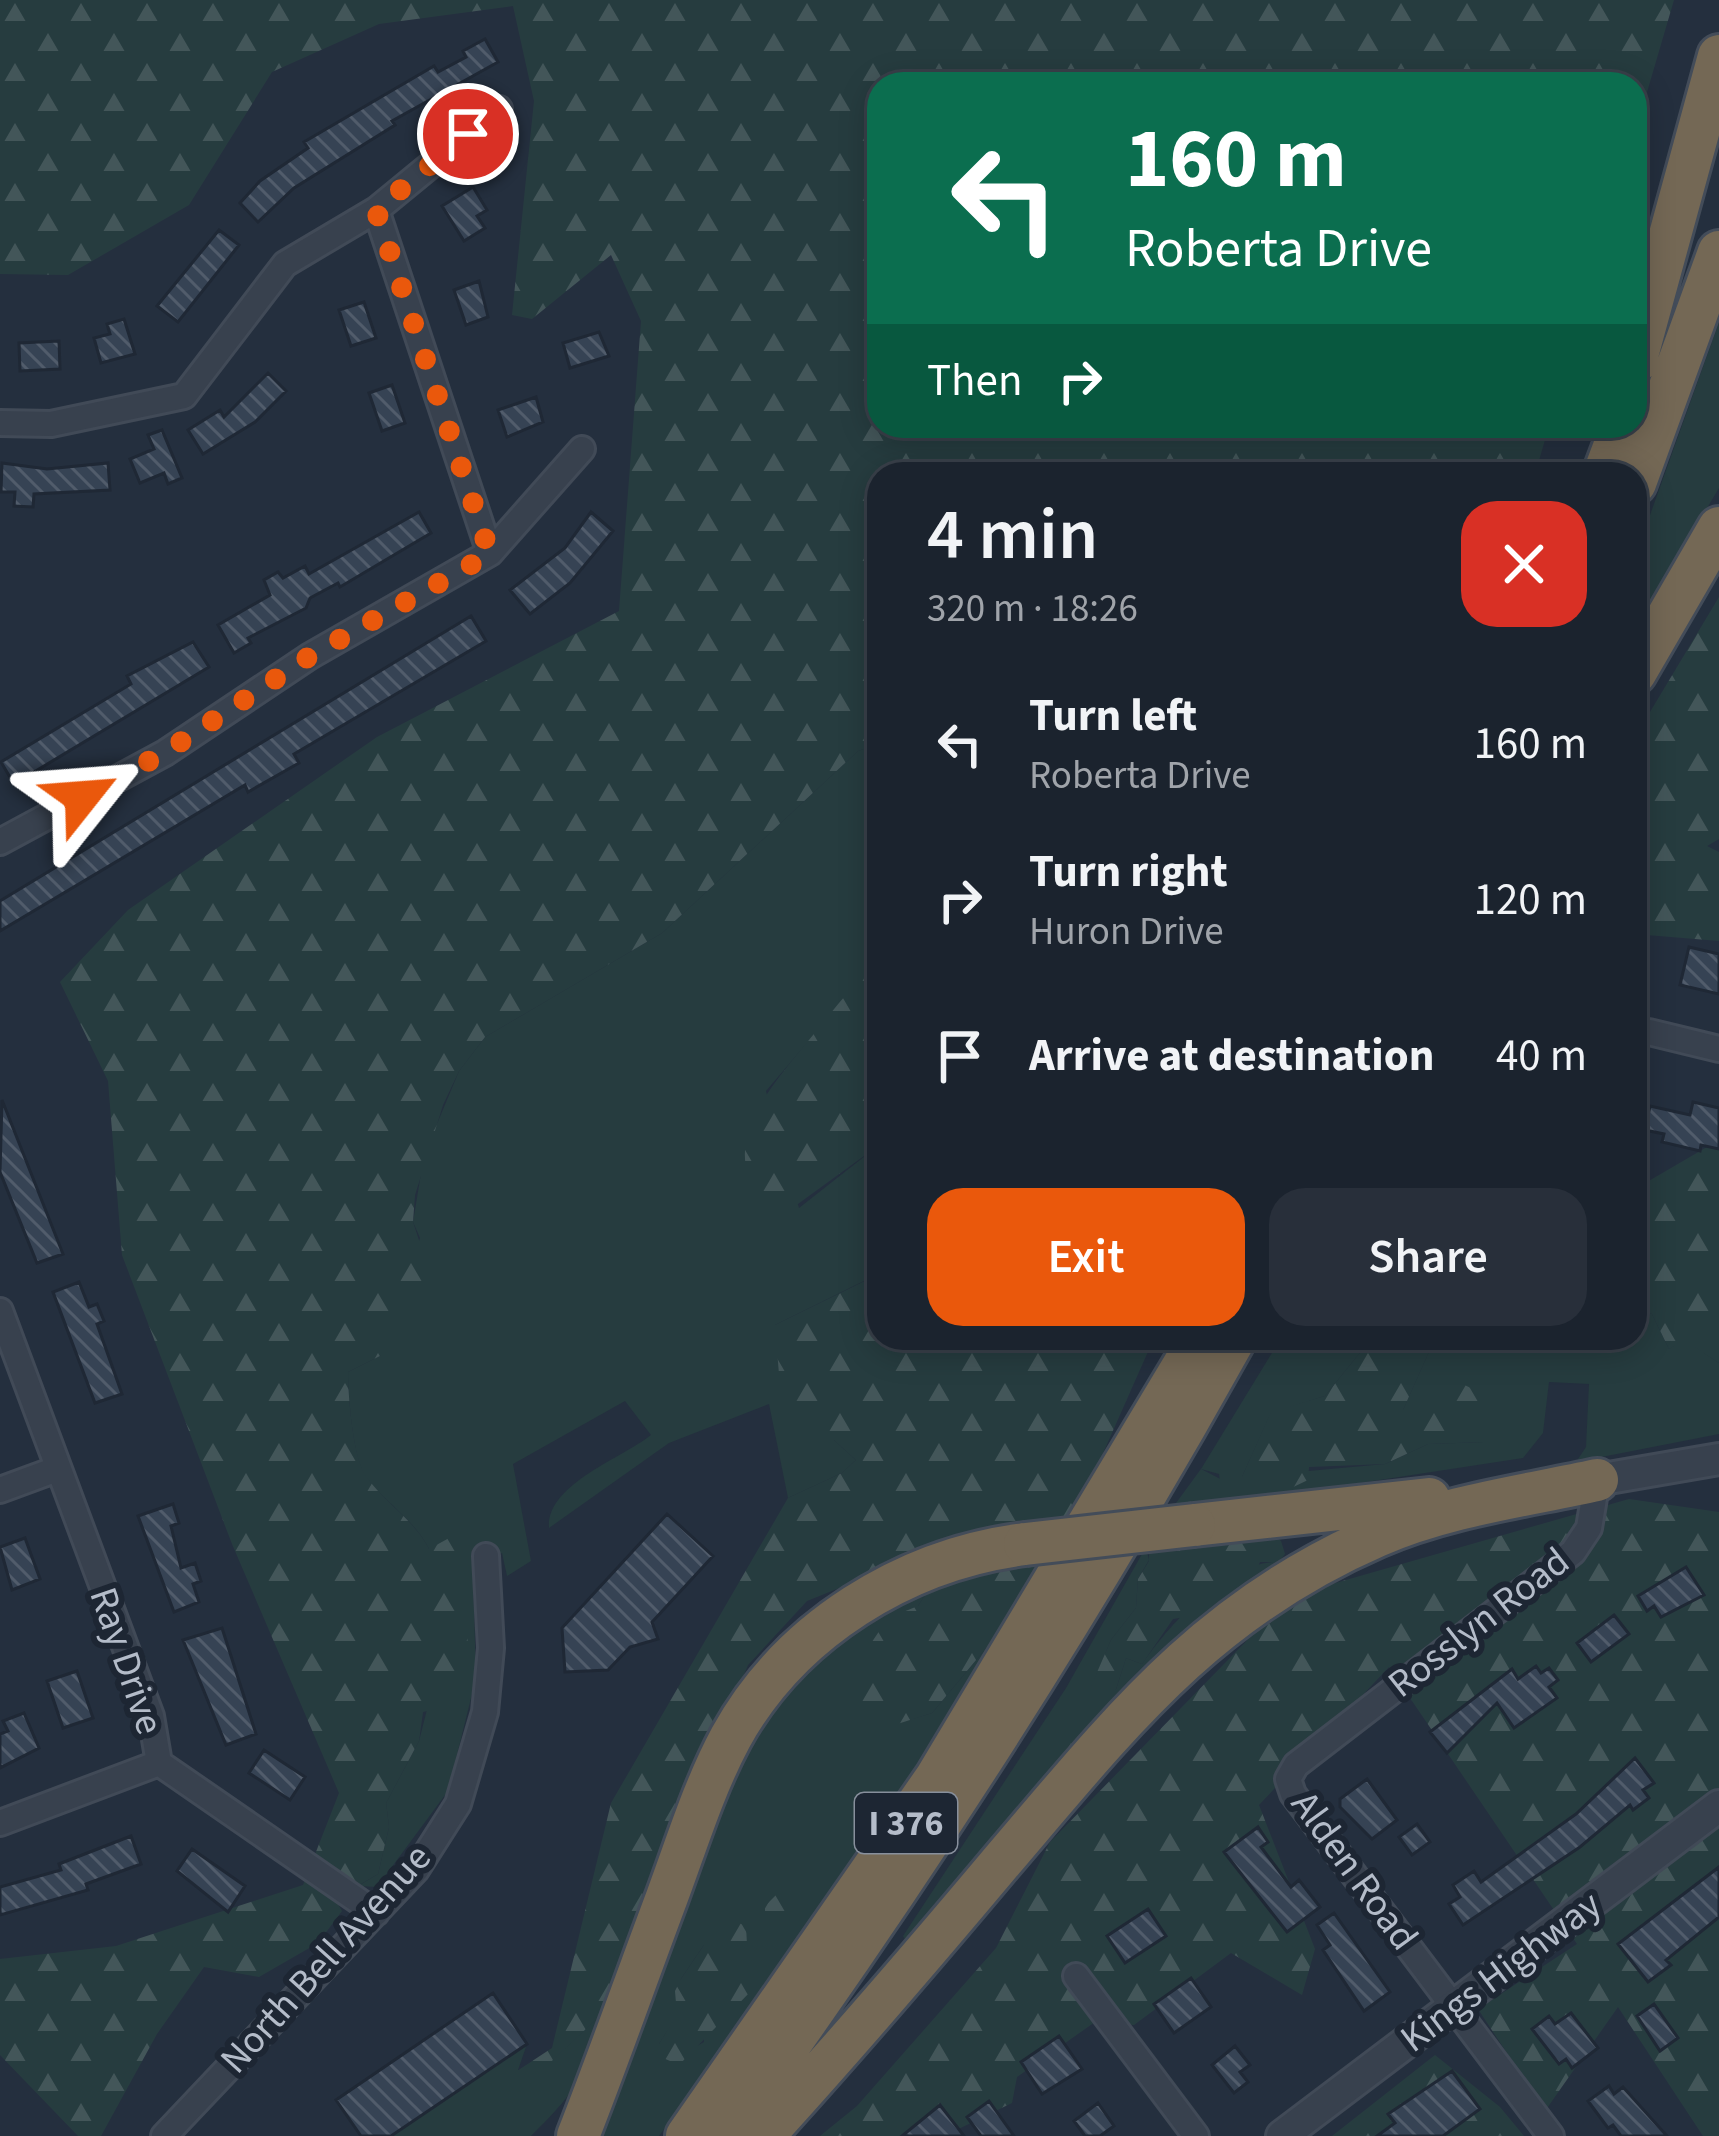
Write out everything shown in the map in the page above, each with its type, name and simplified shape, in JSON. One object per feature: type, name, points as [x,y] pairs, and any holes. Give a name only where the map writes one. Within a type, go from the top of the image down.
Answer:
[{"type":"highway","points":[[1647,319],[1719,56]]},
{"type":"highway","points":[[1647,356],[1719,152]]},
{"type":"highway","points":[[1647,406],[1719,252]]},
{"type":"highway","points":[[1647,652],[1719,528]]},
{"type":"highway","name":"I 376","points":[[687,2136],[947,1760],[1193,1350]]},
{"type":"highway","name":"I 376","points":[[724,2136],[961,1795],[1118,1543],[1228,1350]]},
{"type":"highway","points":[[578,2136],[712,1776],[733,1734],[768,1683],[813,1637],[867,1598],[945,1561],[1025,1544],[1597,1480]]},
{"type":"highway","points":[[763,2136],[1144,1697],[1202,1641],[1303,1573],[1408,1524],[1597,1480]]},
{"type":"highway","points":[[1285,1515],[1306,1540],[1303,1573]]},
{"type":"highway","points":[[550,2136],[601,2073]]},
{"type":"street","points":[[0,423],[51,424],[184,396],[285,264],[376,210],[499,109]]},
{"type":"street","points":[[376,210],[490,554]]},
{"type":"street","points":[[0,842],[164,753],[310,656],[490,554],[582,448]]},
{"type":"street","points":[[1649,1032],[1719,1049]]},
{"type":"street","name":"Ray Drive","points":[[0,1311],[151,1716],[159,1763],[376,1913]]},
{"type":"street","points":[[1597,1480],[1719,1459]]},
{"type":"street","points":[[0,1490],[57,1468]]},
{"type":"street","name":"Rosslyn Road","points":[[1288,1779],[1296,1765],[1573,1552],[1589,1528],[1597,1480]]},
{"type":"street","name":"North Bell Avenue","points":[[164,2136],[416,1870],[458,1804],[484,1712],[490,1648],[486,1556]]},
{"type":"street","points":[[0,1822],[159,1763]]},
{"type":"street","name":"Alden Road","points":[[1288,1779],[1293,1794],[1551,2136]]},
{"type":"street","name":"Kings Highway","points":[[1282,2136],[1719,1806]]},
{"type":"street","points":[[1076,1976],[1196,2136]]},
{"type":"green space","points":[[0,0],[1674,0],[1647,92],[1647,72],[867,72],[867,438],[1546,438],[1538,462],[867,462],[867,748],[662,933],[485,1037],[459,1071],[443,1105],[415,1195],[413,1222],[429,1271],[431,1299],[380,1356],[348,1372],[355,1442],[366,1476],[429,1549],[451,1537],[467,1555],[457,1595],[467,1620],[467,1648],[455,1704],[423,1712],[419,1741],[386,1803],[389,1827],[378,1874],[335,1899],[342,1911],[318,1943],[259,1977],[204,1967],[157,2034],[101,2136],[78,2136],[0,2055],[0,1959],[116,1946],[303,1885],[339,1793],[232,1544],[122,1255],[108,1081],[60,982],[128,910],[377,737],[619,611],[641,321],[611,255],[532,319],[512,315],[534,101],[513,6],[379,24],[272,72],[189,205],[68,275],[0,274]]},
{"type":"green space","points":[[1719,322],[1719,488],[1647,609],[1647,523]]},
{"type":"green space","points":[[1719,597],[1719,839],[1707,846],[1719,852],[1719,941],[1647,935],[1647,717]]},
{"type":"green space","points":[[867,748],[867,973],[766,1091],[799,1208],[867,1154],[867,1279],[775,1325],[834,1440],[856,1460],[842,1473],[788,1498],[769,1404],[669,1443],[549,1528],[551,1512],[573,1485],[651,1435],[625,1401],[513,1464],[531,1561],[507,1576],[502,1553],[473,1573],[476,1678],[448,1791],[377,1887],[358,1886],[378,1874],[389,1827],[386,1803],[419,1741],[466,1555],[429,1549],[366,1477],[355,1442],[348,1372],[380,1356],[420,1238],[413,1222],[424,1155],[459,1071],[485,1037],[662,933]]},
{"type":"green space","points":[[867,972],[867,1154],[780,1217],[748,1175],[748,1133],[769,1092]]},
{"type":"green space","points":[[1719,1140],[1719,1363],[1684,1340],[1669,1349],[1647,1312],[1647,1182]]},
{"type":"green space","points":[[867,1280],[867,1350],[1149,1350],[1073,1521],[948,1544],[807,1601],[748,1665],[604,2012],[537,2075],[517,2071],[552,2048],[611,1803],[788,1498],[842,1473],[856,1460],[834,1440],[801,1437],[801,1417],[781,1399],[775,1325]]},
{"type":"green space","points":[[1647,1312],[1669,1349],[1684,1339],[1719,1363],[1719,1434],[1576,1462],[1586,1447],[1589,1384],[1549,1382],[1543,1433],[1523,1458],[1223,1504],[1219,1474],[1201,1469],[1274,1350],[1362,1350],[1325,1396],[1271,1413],[1242,1477],[1385,1464],[1428,1444],[1483,1442],[1402,1412],[1430,1350],[1647,1350]]},
{"type":"green space","points":[[1362,1350],[1430,1350],[1403,1410],[1458,1382],[1488,1396],[1483,1442],[1428,1444],[1385,1464],[1309,1467],[1308,1480],[1266,1500],[1242,1477],[1271,1412],[1325,1396]]},
{"type":"green space","points":[[1201,1469],[1224,1481],[1223,1504],[1171,1510]]},
{"type":"green space","points":[[1629,1499],[1719,1512],[1719,2136],[1703,2136],[1618,2007],[1545,2111],[1478,2009],[1577,1944],[1389,1667],[1259,1805],[1315,1949],[1302,1995],[1231,1953],[1134,2025],[1095,2022],[1017,2077],[1012,2103],[944,2136],[820,2136],[857,2106],[996,1948],[1050,1842],[1267,1620],[1332,1584]]},
{"type":"green space","points":[[1268,1531],[1281,1541],[1285,1554],[1278,1562],[1260,1562],[1248,1589],[1228,1599],[1212,1592],[1197,1615],[1173,1619],[1142,1664],[1126,1658],[1116,1689],[1097,1710],[1082,1707],[1111,1640],[1136,1608],[1138,1579],[1149,1561],[1149,1547]]},
{"type":"green space","points":[[1146,1547],[1149,1560],[1138,1579],[1136,1608],[1111,1640],[1083,1707],[1116,1689],[1126,1658],[1142,1664],[1183,1614],[1219,1584],[1258,1564],[1278,1562],[1285,1554],[1274,1571],[912,1952],[903,1936],[1066,1688]]},
{"type":"green space","points":[[1044,1558],[1016,1612],[932,1713],[869,1733],[854,1725],[835,1697],[888,1618],[918,1606],[933,1583]]},
{"type":"green space","points":[[933,1583],[918,1606],[909,1720],[932,1713],[1016,1612],[791,1960],[659,2136],[593,2136],[735,1761],[806,1665],[871,1613]],"holes":[[[704,1945],[704,2042],[695,2047],[659,2044],[678,2015],[681,1979]]]},
{"type":"green space","points":[[1078,1723],[1083,1738],[1065,1760],[1045,1768],[1039,1757],[1057,1727]]},
{"type":"green space","points":[[777,1894],[796,1909],[795,1927],[774,1939],[765,1925],[765,1906]]},
{"type":"green space","points":[[734,1921],[746,1926],[747,1945],[760,1957],[752,1990],[679,2065],[661,2057],[659,2044],[677,2015],[675,1991],[681,1979],[704,1945]]},
{"type":"green space","points":[[604,2012],[579,2080],[531,2136],[390,2136],[527,2044],[518,2070],[537,2074]]},
{"type":"green space","points":[[1435,2055],[1500,2107],[1524,2136],[1332,2136]]},
{"type":"building","points":[[485,39],[498,62],[392,121],[395,125],[294,188],[258,222],[240,203],[260,181],[308,148],[304,142],[434,66],[438,72],[466,57],[463,51]]},
{"type":"building","points":[[473,187],[487,210],[477,216],[485,228],[464,241],[442,206]]},
{"type":"building","points":[[219,230],[239,245],[178,322],[157,306]]},
{"type":"building","points":[[479,281],[488,317],[466,325],[454,290]]},
{"type":"building","points":[[364,302],[376,338],[351,346],[339,310]]},
{"type":"building","points":[[124,319],[135,354],[101,363],[94,338],[110,334],[107,324]]},
{"type":"building","points":[[599,332],[609,356],[570,368],[563,343]]},
{"type":"building","points":[[59,341],[60,369],[20,371],[19,343]]},
{"type":"building","points":[[268,373],[286,391],[255,422],[203,454],[188,430],[220,410],[224,417]]},
{"type":"building","points":[[392,385],[405,423],[382,431],[369,393]]},
{"type":"building","points":[[536,397],[543,422],[507,437],[498,410]]},
{"type":"building","points":[[162,430],[182,478],[168,484],[164,473],[140,483],[130,459],[154,449],[148,435]]},
{"type":"building","points":[[2,463],[47,469],[108,463],[110,490],[34,494],[33,507],[14,506],[15,492],[1,492]]},
{"type":"building","points":[[419,512],[431,533],[340,587],[338,583],[310,598],[306,608],[248,638],[251,643],[234,653],[218,625],[270,595],[264,580],[278,572],[283,578],[305,566],[309,574]]},
{"type":"building","points":[[591,512],[613,531],[570,583],[530,614],[510,590],[565,548]]},
{"type":"building","points":[[471,616],[486,641],[294,754],[299,763],[248,792],[245,785],[0,931],[0,901]]},
{"type":"building","points":[[193,642],[209,667],[14,784],[1,762],[131,684],[127,676]]},
{"type":"building","points":[[1689,947],[1719,954],[1719,994],[1680,985]]},
{"type":"building","points":[[2,1100],[63,1254],[37,1263],[0,1172]]},
{"type":"building","points":[[1693,1102],[1719,1108],[1719,1149],[1701,1145],[1700,1151],[1662,1142],[1664,1134],[1647,1130],[1650,1106],[1690,1115]]},
{"type":"building","points":[[79,1282],[89,1307],[97,1304],[104,1321],[97,1324],[122,1394],[95,1403],[53,1292]]},
{"type":"building","points":[[173,1504],[179,1523],[171,1526],[181,1568],[195,1563],[201,1581],[193,1584],[199,1602],[174,1612],[138,1516]]},
{"type":"building","points":[[667,1514],[713,1556],[652,1622],[658,1639],[630,1647],[608,1670],[565,1672],[562,1628]]},
{"type":"building","points":[[25,1538],[40,1579],[12,1590],[0,1547]]},
{"type":"building","points":[[1686,1567],[1704,1595],[1661,1617],[1654,1606],[1647,1611],[1638,1596]]},
{"type":"building","points":[[1614,1615],[1629,1634],[1591,1662],[1577,1643]]},
{"type":"building","points":[[222,1628],[256,1734],[226,1745],[183,1640]]},
{"type":"building","points":[[1536,1666],[1541,1673],[1549,1668],[1558,1680],[1549,1687],[1557,1698],[1514,1728],[1497,1703],[1447,1753],[1430,1732],[1512,1669],[1518,1679]]},
{"type":"building","points":[[77,1671],[93,1718],[63,1728],[47,1681]]},
{"type":"building","points":[[24,1713],[39,1748],[0,1768],[0,1734],[8,1731],[3,1721]]},
{"type":"building","points":[[264,1750],[305,1777],[290,1800],[249,1773]]},
{"type":"building","points":[[1635,1758],[1654,1783],[1643,1790],[1649,1798],[1633,1810],[1630,1805],[1580,1847],[1463,1925],[1449,1904],[1460,1897],[1453,1885],[1474,1871],[1481,1882],[1576,1814]]},
{"type":"building","points":[[1367,1779],[1397,1820],[1372,1839],[1340,1807],[1340,1799]]},
{"type":"building","points":[[1417,1824],[1430,1842],[1412,1855],[1399,1837]]},
{"type":"building","points":[[1258,1827],[1268,1842],[1261,1847],[1291,1887],[1299,1880],[1320,1907],[1287,1932],[1224,1852]]},
{"type":"building","points":[[131,1836],[141,1864],[86,1884],[88,1890],[0,1915],[0,1887],[61,1870],[59,1864]]},
{"type":"building","points":[[192,1849],[245,1886],[228,1912],[177,1871]]},
{"type":"building","points":[[1719,1867],[1719,1917],[1666,1960],[1671,1965],[1648,1982],[1618,1944]]},
{"type":"building","points":[[1148,1909],[1166,1936],[1125,1963],[1107,1936]]},
{"type":"building","points":[[1334,1913],[1390,1992],[1364,2011],[1323,1950],[1330,1945],[1317,1925]]},
{"type":"building","points":[[1191,1978],[1211,2007],[1174,2033],[1154,2004]]},
{"type":"building","points":[[493,1993],[527,2044],[391,2136],[361,2136],[336,2100]]},
{"type":"building","points":[[1654,2004],[1678,2038],[1660,2051],[1637,2016]]},
{"type":"building","points":[[1571,2013],[1598,2048],[1572,2068],[1566,2059],[1559,2064],[1532,2029],[1549,2016],[1555,2024]]},
{"type":"building","points":[[1059,2036],[1082,2069],[1042,2094],[1021,2062]]},
{"type":"building","points":[[1235,2046],[1250,2065],[1240,2072],[1248,2082],[1234,2093],[1212,2065]]},
{"type":"building","points":[[1452,2071],[1480,2109],[1443,2136],[1377,2136],[1395,2123],[1388,2114]]},
{"type":"building","points":[[1609,2086],[1614,2094],[1623,2087],[1667,2136],[1621,2136],[1613,2125],[1608,2128],[1588,2101]]},
{"type":"building","points":[[989,2101],[1014,2136],[981,2136],[967,2117]]},
{"type":"building","points":[[1098,2103],[1114,2126],[1100,2136],[1085,2136],[1074,2121]]},
{"type":"building","points":[[940,2105],[964,2136],[902,2136]]},
{"type":"route","points":[[82,797],[164,753],[310,656],[490,554],[376,210],[468,134]]}]
